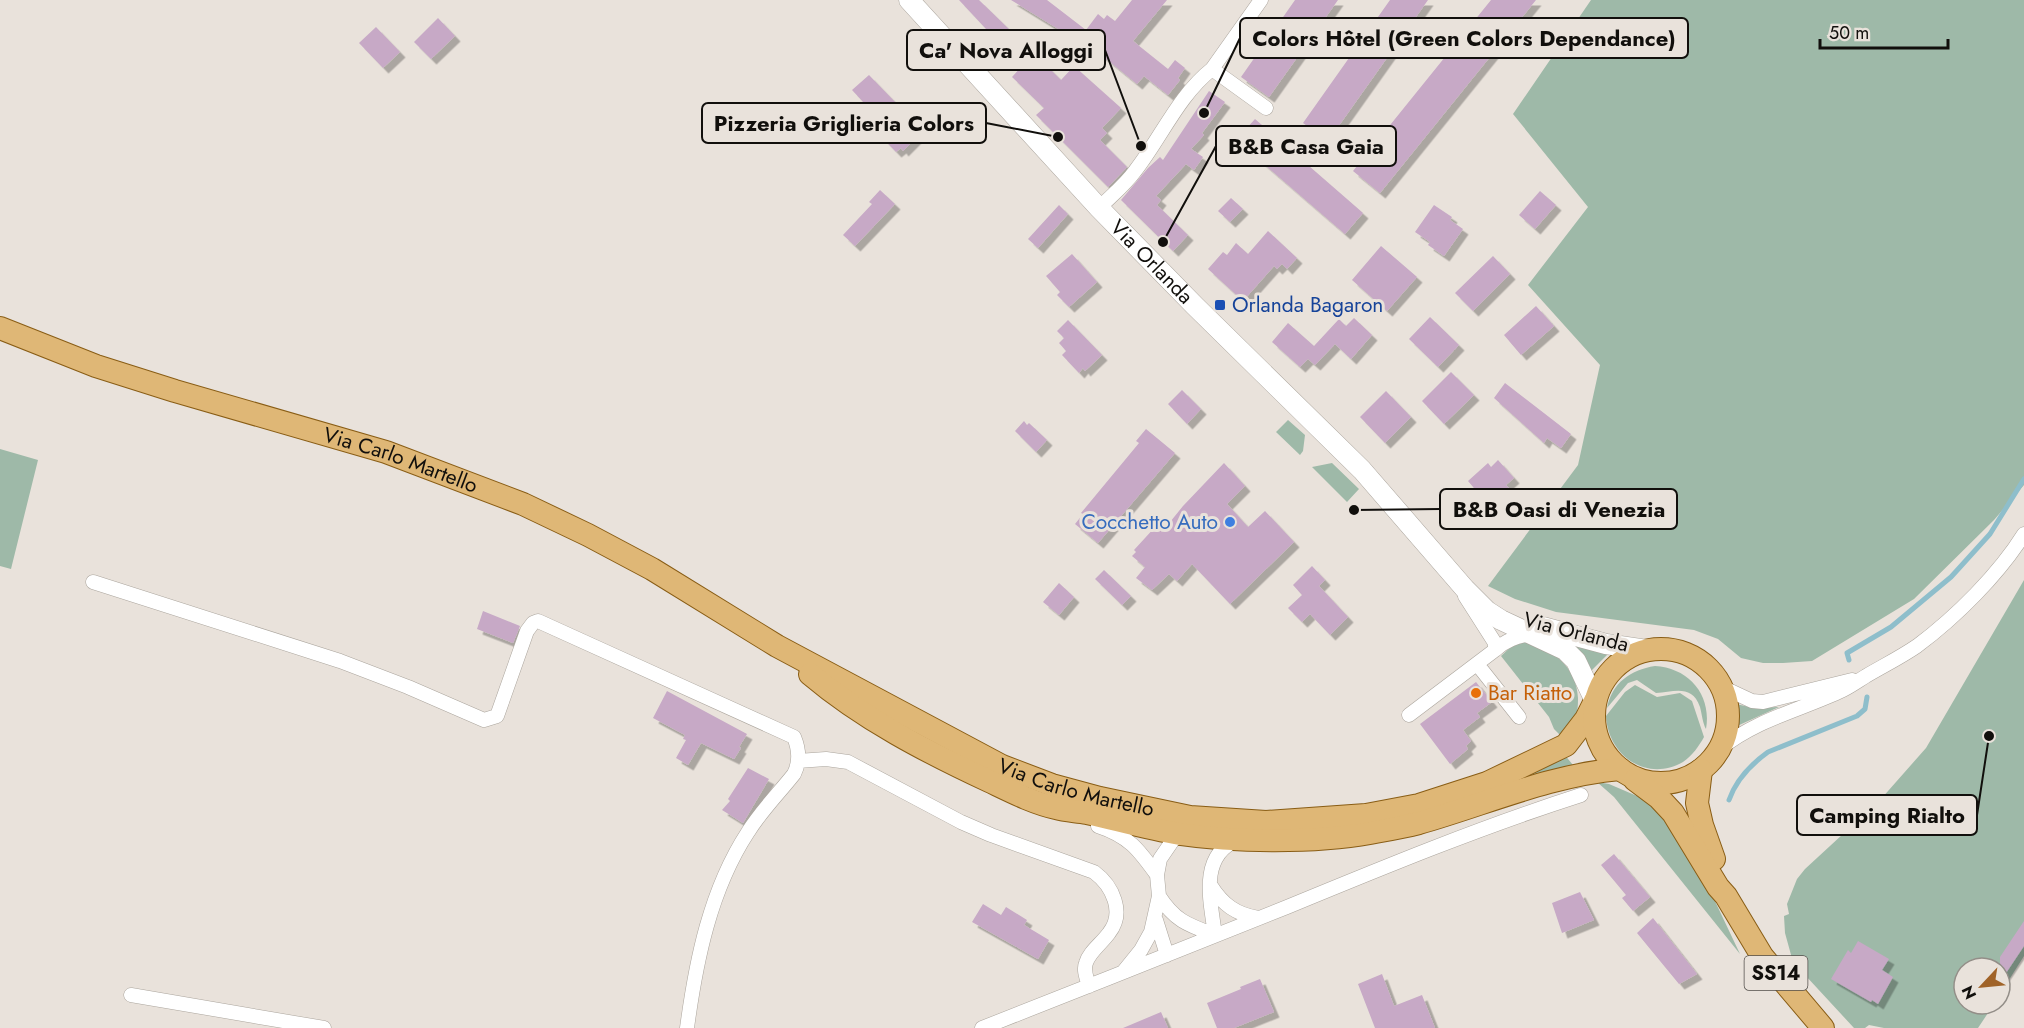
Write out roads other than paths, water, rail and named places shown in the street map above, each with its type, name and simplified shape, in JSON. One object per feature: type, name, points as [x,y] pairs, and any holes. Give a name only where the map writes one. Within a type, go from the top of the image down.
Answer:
[{"type":"main road","name":"Via Orlanda","points":[[909,0],[1099,208],[1362,470],[1473,597],[1487,611],[1501,620],[1551,641],[1572,656],[1595,700]]},
{"type":"main road","name":"Via Carlo Martello","points":[[0,328],[96,366],[386,452],[523,504],[652,568],[777,646],[1002,766],[1052,785],[1100,798],[1190,817],[1266,822],[1366,815],[1405,808],[1487,783],[1566,745],[1586,719],[1595,700]]},
{"type":"main road","name":"Via Orlanda","points":[[1473,597],[1540,627],[1606,644],[1647,650]]},
{"type":"main road","name":"Via Carlo Martello","points":[[777,646],[834,695],[895,732],[1011,791],[1055,808],[1084,812],[1182,834],[1241,839],[1305,838],[1366,833],[1418,823],[1568,777],[1595,771],[1625,773]]},
{"type":"main road","points":[[1625,773],[1655,783],[1681,780],[1701,770],[1720,749],[1728,725],[1726,699],[1722,687],[1707,667],[1697,659],[1673,650],[1647,650],[1635,653],[1614,667],[1599,688],[1595,700],[1594,720],[1603,750],[1625,773],[1659,798],[1673,813],[1736,914]]},
{"type":"main road","points":[[1701,770],[1697,803],[1700,817],[1736,914]]},
{"type":"main road","name":"SS14","points":[[1736,914],[1762,956],[1823,1028]]},
{"type":"street","points":[[1099,208],[1135,172],[1174,112],[1199,80],[1212,69],[1261,0]]},
{"type":"street","points":[[1212,69],[1266,108]]},
{"type":"street","points":[[1720,749],[1740,733],[1845,689],[1901,657],[1938,629],[2000,567],[2024,534]]},
{"type":"street","points":[[1457,580],[1495,643],[1495,650]]},
{"type":"street","points":[[93,582],[340,661],[484,720],[497,716],[527,631],[533,623],[538,621],[794,737],[798,761],[794,774],[748,832],[714,903],[699,957],[687,1028]]},
{"type":"street","points":[[1409,715],[1503,643],[1531,633]]},
{"type":"street","points":[[1477,664],[1519,717]]},
{"type":"street","points":[[1722,687],[1752,701],[1763,702],[1866,676]]},
{"type":"street","points":[[798,761],[826,759],[848,762],[961,822],[1094,872],[1101,877],[1113,893],[1116,915],[1112,929],[1087,961],[1085,968],[1089,986]]},
{"type":"street","points":[[982,1028],[1514,817],[1581,795]]},
{"type":"street","name":"Via Carlo Martello","points":[[1055,808],[1072,818],[1113,831],[1126,838],[1139,849],[1157,875]]},
{"type":"street","name":"Via Carlo Martello","points":[[1122,974],[1147,941],[1151,932],[1159,896],[1157,875],[1164,852],[1173,840],[1182,834],[1202,828],[1283,831],[1324,827],[1356,822],[1405,808]]},
{"type":"street","points":[[1159,896],[1170,913],[1183,923],[1215,935],[1210,871],[1214,860],[1231,842],[1241,839]]},
{"type":"street","points":[[1210,884],[1226,906],[1244,915],[1257,918]]},
{"type":"street","points":[[1155,912],[1167,955]]},
{"type":"street","points":[[131,995],[324,1028]]},
{"type":"waterway","points":[[1849,660],[1847,653],[1891,627],[1951,577],[1990,534],[2024,479]]},
{"type":"waterway","points":[[1729,800],[1744,773],[1768,752],[1857,716],[1865,709],[1867,697]]},
{"type":"place","name":"Colors Hôtel (Green Colors Dependance)","points":[[1204,113]]},
{"type":"place","name":"Pizzeria Griglieria Colors","points":[[1058,137]]},
{"type":"place","name":"Ca' Nova Alloggi","points":[[1141,146]]},
{"type":"place","name":"B&B Casa Gaia","points":[[1163,242]]},
{"type":"place","name":"Orlanda Bagaron","points":[[1220,305]]},
{"type":"place","name":"B&B Oasi di Venezia","points":[[1354,510]]},
{"type":"place","name":"Cocchetto Auto","points":[[1230,522]]},
{"type":"place","name":"Bar Riatto","points":[[1476,693]]},
{"type":"place","name":"Camping Rialto","points":[[1989,736]]}]
